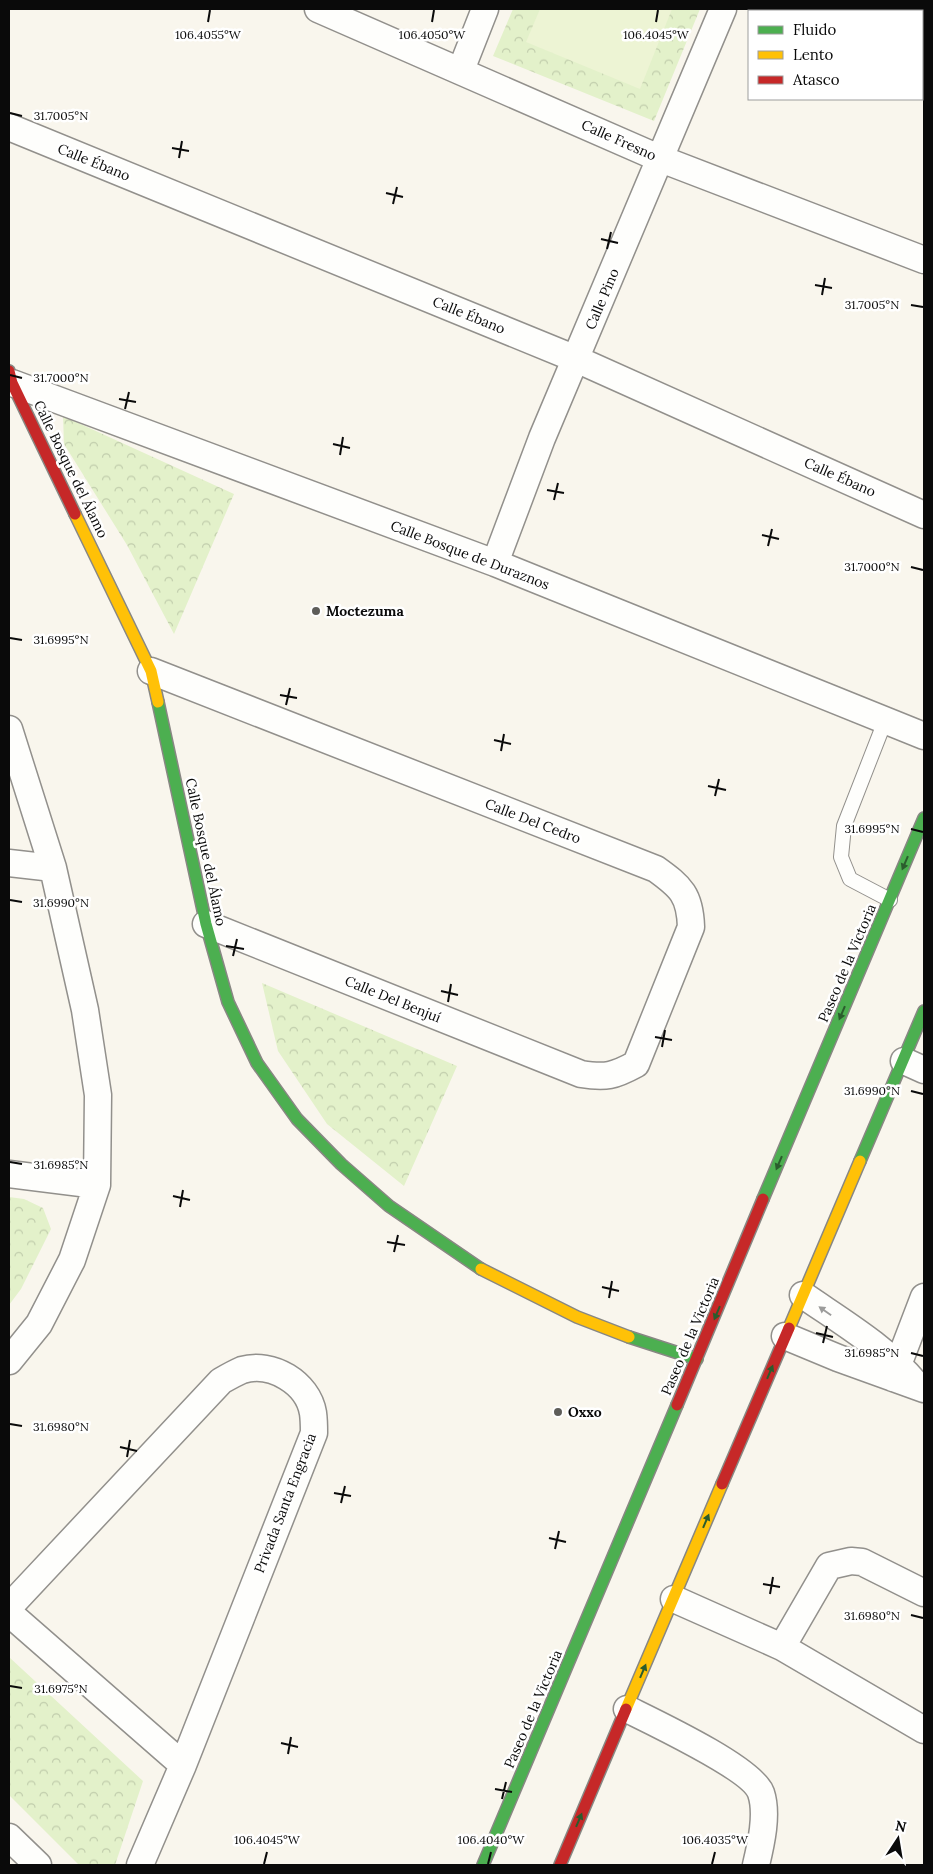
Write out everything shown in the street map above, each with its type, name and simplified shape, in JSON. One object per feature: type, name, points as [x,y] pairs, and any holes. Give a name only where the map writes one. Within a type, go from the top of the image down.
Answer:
[{"type":"main road","name":"Calle Bosque del Álamo","points":[[10,378],[151,671],[206,924],[228,1002],[257,1063],[297,1119],[341,1164],[389,1206],[484,1271],[577,1317],[645,1343],[697,1359]]},
{"type":"main road","name":"Paseo de la Victoria","points":[[483,1865],[924,818]]},
{"type":"main road","points":[[560,1865],[803,1295],[914,1066],[924,1011]]},
{"type":"street","name":"Calle Fresno","points":[[318,9],[661,158],[924,260]]},
{"type":"street","points":[[461,70],[486,9]]},
{"type":"street","name":"Calle Pino","points":[[495,563],[542,438],[723,9]]},
{"type":"street","name":"Calle Ébano","points":[[9,126],[576,359],[924,515]]},
{"type":"street","name":"Calle Bosque de Duraznos","points":[[10,378],[495,563],[924,736]]},
{"type":"street","name":"Calle Del Cedro","points":[[151,671],[656,869],[680,887],[690,908],[691,927],[636,1064],[618,1074],[602,1077],[581,1074]]},
{"type":"street","points":[[9,729],[53,868],[86,1010],[98,1095],[97,1185],[72,1260],[39,1324],[9,1361]]},
{"type":"street","points":[[9,863],[53,868]]},
{"type":"street","name":"Calle Del Benjuí","points":[[206,924],[581,1074]]},
{"type":"street","points":[[9,1174],[97,1185]]},
{"type":"street","points":[[803,1295],[866,1338],[908,1379]]},
{"type":"street","points":[[908,1379],[924,1297]]},
{"type":"street","points":[[785,1336],[908,1379]]},
{"type":"street","name":"Privada Santa Engracia","points":[[9,1607],[221,1380],[242,1370],[259,1368],[273,1371],[294,1382],[307,1397],[313,1413],[314,1433],[183,1765],[140,1865]]},
{"type":"street","points":[[782,1646],[829,1566],[851,1560],[862,1562],[924,1593]]},
{"type":"street","points":[[674,1599],[782,1646],[924,1730]]},
{"type":"street","points":[[9,1613],[183,1765]]},
{"type":"street","points":[[627,1709],[675,1733],[743,1773],[761,1792],[764,1810],[764,1862]]},
{"type":"street","points":[[9,1837],[38,1865]]},
{"type":"lane","points":[[885,721],[844,826],[841,857],[850,878],[890,900]]},
{"type":"green space","points":[[513,9],[700,9],[654,121],[493,56]]},
{"type":"green space","points":[[540,9],[672,9],[640,89],[526,42]]},
{"type":"green space","points":[[63,416],[234,494],[174,634],[127,545],[64,444]]},
{"type":"green space","points":[[262,983],[457,1066],[404,1186],[327,1124],[278,1051]]},
{"type":"green space","points":[[9,1197],[24,1199],[43,1208],[51,1229],[21,1289],[9,1305]]},
{"type":"green space","points":[[9,1657],[143,1781],[115,1865],[79,1865],[9,1795]]},
{"type":"traffic: fast","points":[[158,702],[206,924],[228,1002],[257,1063],[297,1119],[341,1164],[389,1206],[481,1269]]},
{"type":"traffic: fast","points":[[763,1199],[924,818]]},
{"type":"traffic: fast","points":[[860,1161],[924,1011]]},
{"type":"traffic: fast","points":[[629,1337],[697,1359]]},
{"type":"traffic: fast","points":[[483,1865],[677,1405]]},
{"type":"traffic: slow","points":[[75,514],[151,671],[158,702]]},
{"type":"traffic: slow","points":[[789,1328],[860,1161]]},
{"type":"traffic: slow","points":[[481,1269],[577,1317],[629,1337]]},
{"type":"traffic: slow","points":[[626,1709],[722,1484]]},
{"type":"traffic: jam","points":[[9,371],[12,383],[75,514]]},
{"type":"traffic: jam","points":[[677,1405],[763,1199]]},
{"type":"traffic: jam","points":[[722,1484],[789,1328]]},
{"type":"traffic: jam","points":[[560,1865],[626,1709]]},
{"type":"place","name":"Moctezuma","points":[[316,611]]},
{"type":"place","name":"Oxxo","points":[[558,1412]]}]
